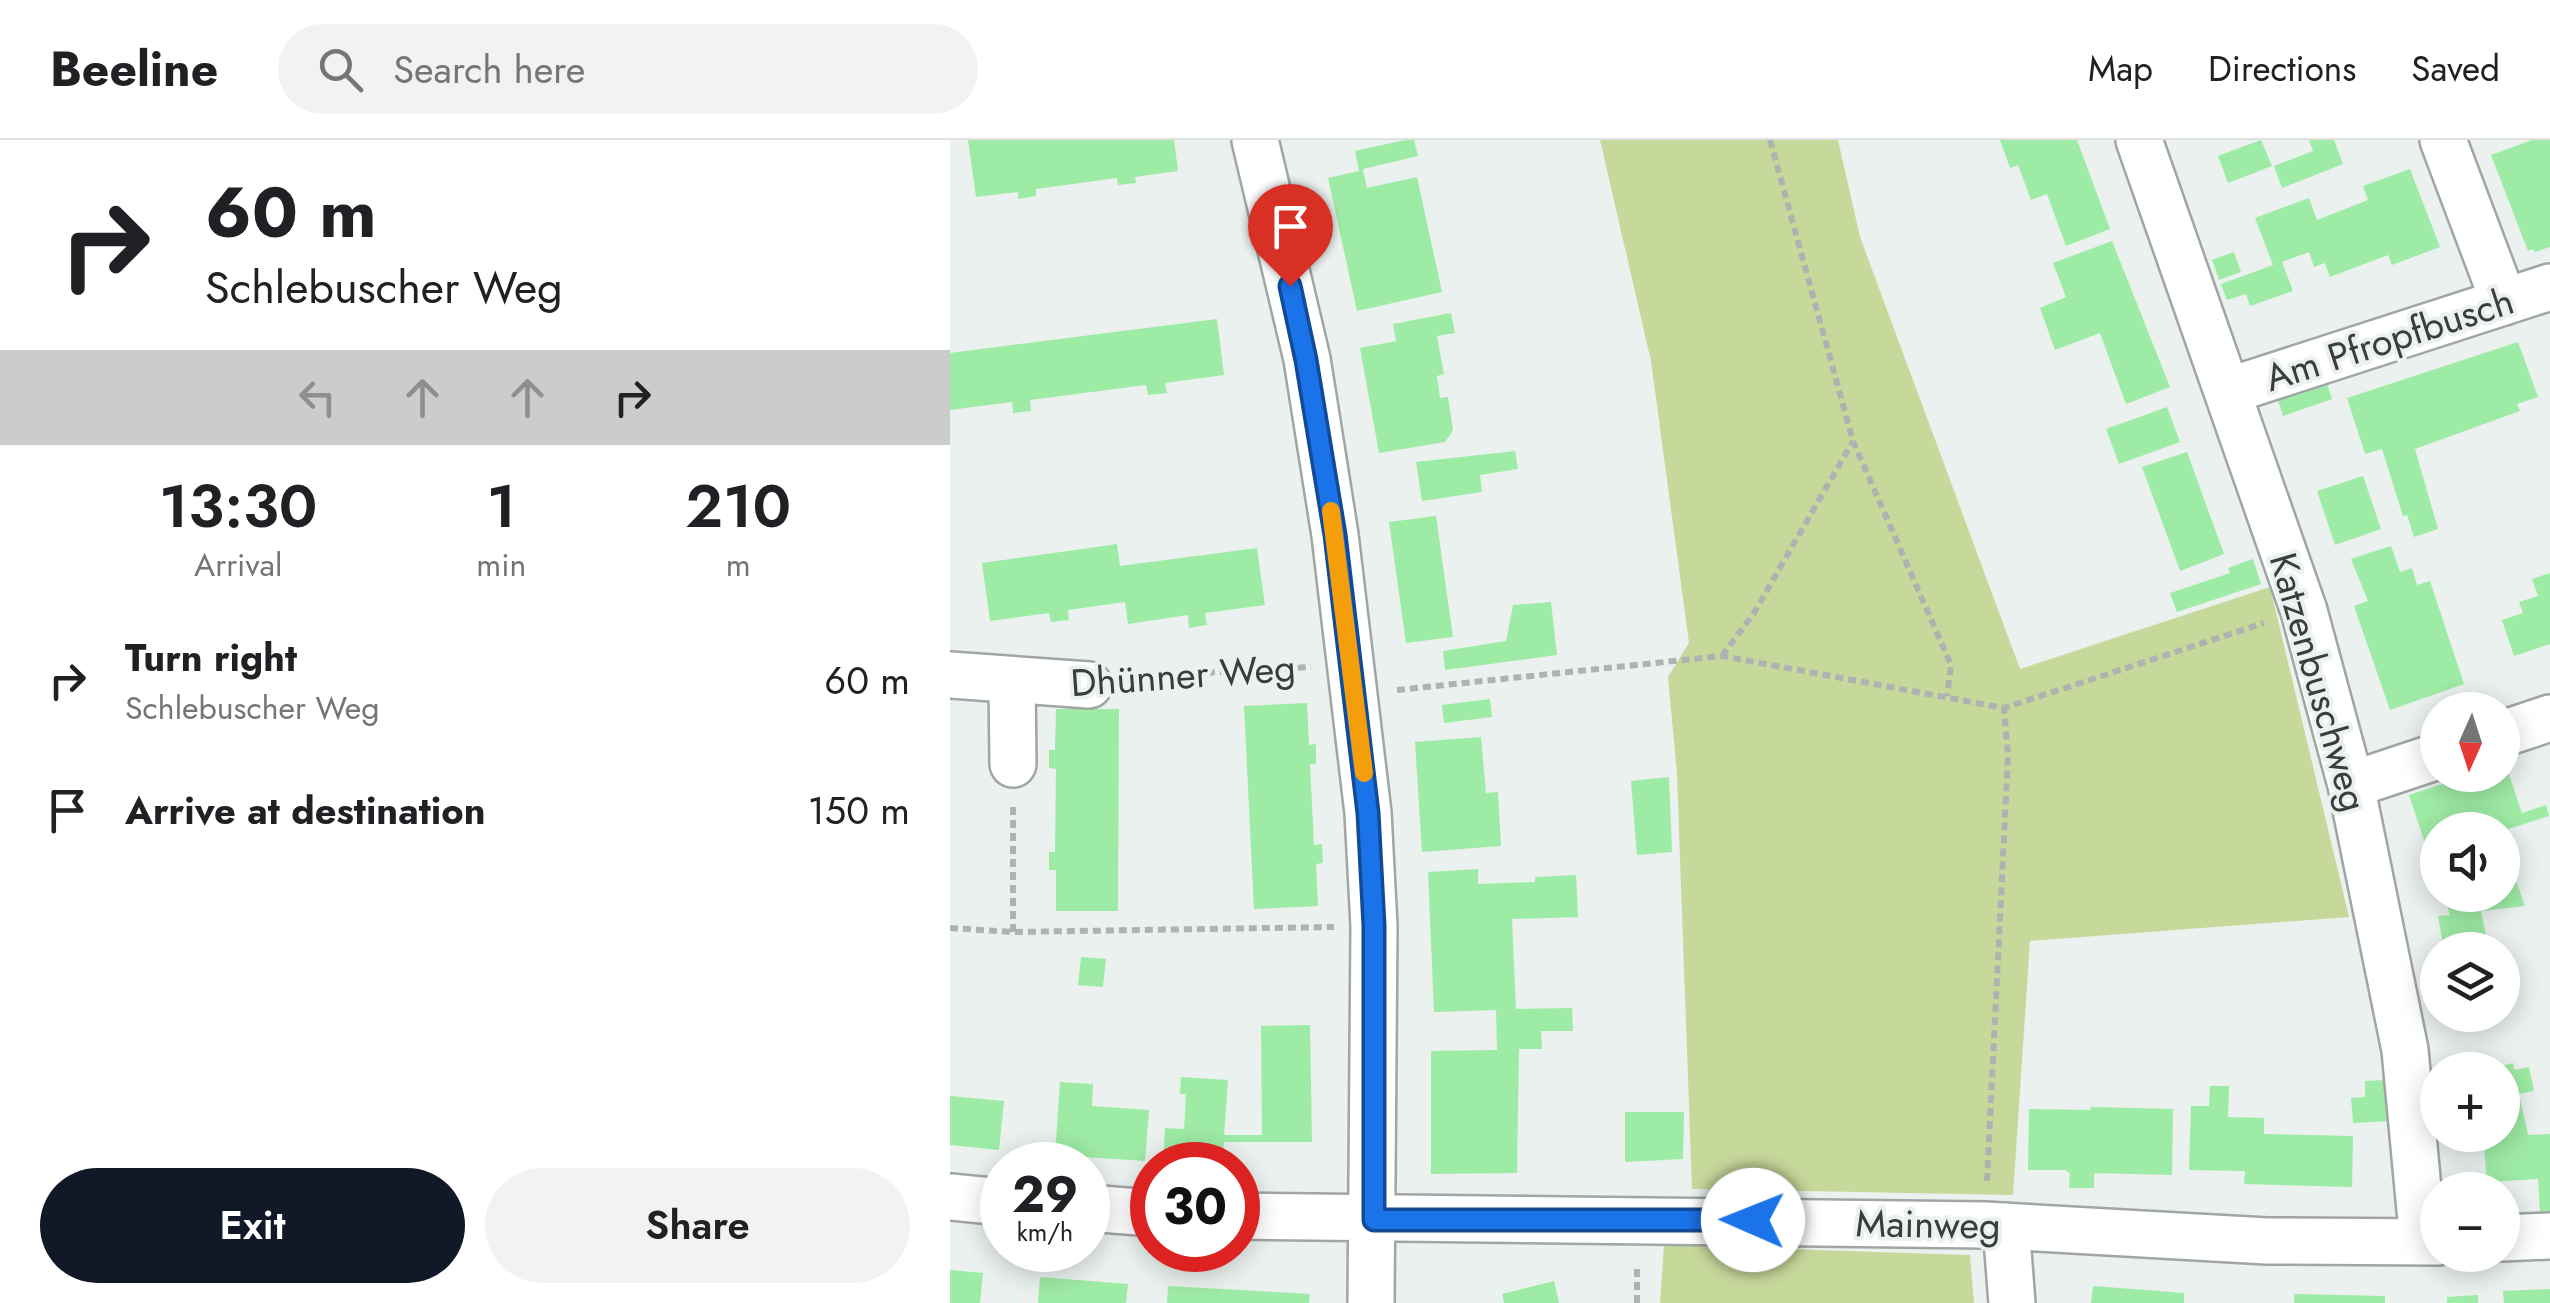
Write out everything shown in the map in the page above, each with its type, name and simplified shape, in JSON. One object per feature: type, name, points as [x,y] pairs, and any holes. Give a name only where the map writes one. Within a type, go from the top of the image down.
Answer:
[{"type":"street","points":[[1256,140],[1306,360],[1354,680],[1368,813],[1374,926],[1371,1303]]},
{"type":"street","name":"Katzenbuschweg","points":[[2139,140],[2304,610],[2352,785],[2405,1050],[2421,1172]]},
{"type":"street","points":[[2443,140],[2504,302]]},
{"type":"street","name":"Am Pfropfbusch","points":[[2228,391],[2550,287]]},
{"type":"street","name":"Dhünner Weg","points":[[950,675],[1089,685]]},
{"type":"street","points":[[1012,682],[1013,764]]},
{"type":"street","points":[[2520,728],[2550,718]]},
{"type":"street","points":[[2352,785],[2420,762]]},
{"type":"street","points":[[950,1198],[980,1200]]},
{"type":"street","name":"Mainweg","points":[[1260,1217],[1996,1225],[2267,1241],[2420,1242]]},
{"type":"street","points":[[1996,1225],[2012,1303]]},
{"type":"street","points":[[2520,1237],[2550,1236]]},
{"type":"path","points":[[1770,140],[1853,441],[1951,665],[1947,696]]},
{"type":"path","points":[[1722,656],[1754,613],[1853,441]]},
{"type":"path","points":[[1354,680],[1722,656],[2004,708],[2304,610]]},
{"type":"path","name":"Dhünner Weg","points":[[1089,685],[1095,679],[1354,680]]},
{"type":"path","points":[[1996,1225],[2008,756],[2004,708]]},
{"type":"path","points":[[1013,764],[1013,932]]},
{"type":"path","points":[[950,928],[1013,932],[1374,926]]},
{"type":"green space","points":[[1600,140],[1838,140],[1860,237],[2020,669],[2270,587],[2349,917],[2030,941],[2013,1195],[1692,1189],[1677,774],[1668,677],[1689,643],[1651,361]]},
{"type":"green space","points":[[1664,1245],[1970,1255],[1974,1303],[1660,1303]]},
{"type":"building","points":[[968,140],[1174,140],[1178,171],[1135,177],[1136,183],[1118,185],[1117,178],[1036,189],[1036,196],[1018,199],[1018,192],[976,197]]},
{"type":"building","points":[[1414,140],[1418,156],[1363,169],[1367,188],[1417,177],[1442,292],[1357,311],[1328,178],[1359,171],[1355,151]]},
{"type":"building","points":[[2000,140],[2077,140],[2110,229],[2066,246],[2047,194],[2031,200],[2018,165],[2010,168]]},
{"type":"building","points":[[2261,140],[2272,166],[2228,183],[2218,156]]},
{"type":"building","points":[[2309,140],[2334,140],[2343,164],[2282,188],[2274,166],[2313,151]]},
{"type":"building","points":[[2532,140],[2550,140],[2550,247],[2535,252],[2528,251],[2491,155]]},
{"type":"building","points":[[2410,169],[2440,247],[2392,265],[2388,255],[2330,277],[2325,263],[2314,267],[2309,252],[2282,262],[2293,291],[2250,306],[2246,294],[2227,300],[2221,284],[2273,265],[2255,218],[2309,198],[2317,220],[2368,200],[2363,186]]},
{"type":"building","points":[[2112,241],[2170,387],[2126,404],[2100,333],[2055,350],[2040,308],[2066,297],[2053,263]]},
{"type":"building","points":[[2234,252],[2241,272],[2219,280],[2212,260]]},
{"type":"building","points":[[1451,313],[1455,333],[1437,336],[1444,374],[1437,376],[1440,398],[1448,397],[1453,430],[1445,442],[1379,453],[1360,348],[1396,341],[1393,324]]},
{"type":"building","points":[[1217,319],[1224,375],[1165,383],[1167,393],[1148,395],[1146,385],[1030,400],[1031,411],[1013,413],[1012,402],[950,410],[950,353]]},
{"type":"building","points":[[2518,342],[2538,397],[2517,404],[2520,411],[2415,449],[2438,529],[2414,537],[2407,515],[2403,516],[2382,449],[2365,454],[2347,398]]},
{"type":"building","points":[[2326,380],[2332,399],[2283,416],[2277,397]]},
{"type":"building","points":[[2167,407],[2180,442],[2119,464],[2106,429]]},
{"type":"building","points":[[1515,451],[1518,469],[1480,475],[1482,492],[1422,501],[1416,462]]},
{"type":"building","points":[[2187,452],[2224,554],[2180,571],[2142,467]]},
{"type":"building","points":[[2363,476],[2381,529],[2335,545],[2317,491]]},
{"type":"building","points":[[1436,516],[1453,637],[1406,643],[1389,522]]},
{"type":"building","points":[[1117,544],[1120,566],[1257,548],[1265,605],[1205,613],[1207,625],[1189,628],[1188,615],[1128,624],[1125,602],[1068,610],[1069,620],[1051,622],[1049,613],[990,621],[982,563]]},
{"type":"building","points":[[2391,546],[2400,572],[2412,568],[2417,585],[2430,581],[2464,684],[2441,692],[2420,692],[2420,699],[2390,710],[2354,606],[2368,601],[2351,559]]},
{"type":"building","points":[[2253,559],[2261,584],[2177,612],[2170,593],[2230,573],[2228,568]]},
{"type":"building","points":[[2550,573],[2550,644],[2514,656],[2502,620],[2523,613],[2519,602],[2538,596],[2532,579]]},
{"type":"building","points":[[1551,602],[1557,655],[1445,670],[1443,651],[1506,641],[1513,605]]},
{"type":"building","points":[[1490,699],[1492,717],[1444,723],[1442,705]]},
{"type":"building","points":[[1307,703],[1309,745],[1316,744],[1316,764],[1310,764],[1314,845],[1322,844],[1323,863],[1316,864],[1318,906],[1254,909],[1244,706]]},
{"type":"building","points":[[1056,709],[1119,709],[1118,911],[1056,911],[1056,870],[1049,870],[1049,852],[1055,852],[1056,769],[1049,768],[1049,750],[1055,750]]},
{"type":"building","points":[[1481,737],[1486,793],[1498,792],[1501,846],[1422,852],[1415,742]]},
{"type":"building","points":[[1669,777],[1672,852],[1637,855],[1631,781]]},
{"type":"building","points":[[2420,791],[2515,792],[2522,813],[2546,805],[2549,816],[2520,825],[2520,812],[2420,812],[2420,828],[2409,795]]},
{"type":"building","points":[[1478,869],[1478,884],[1535,882],[1535,877],[1576,875],[1578,917],[1512,919],[1516,1009],[1572,1008],[1573,1031],[1541,1031],[1542,1049],[1519,1049],[1517,1173],[1431,1174],[1431,1051],[1497,1050],[1496,1010],[1434,1012],[1428,872]]},
{"type":"building","points":[[2449,912],[2481,912],[2485,932],[2441,932],[2438,916],[2450,915]]},
{"type":"building","points":[[1081,957],[1106,959],[1103,987],[1078,985]]},
{"type":"building","points":[[1310,1025],[1312,1142],[1164,1142],[1165,1128],[1184,1129],[1186,1094],[1180,1094],[1181,1077],[1228,1080],[1224,1135],[1262,1135],[1261,1026]]},
{"type":"building","points":[[2529,1067],[2534,1091],[2520,1094],[2520,1069]]},
{"type":"building","points":[[2384,1080],[2389,1121],[2353,1123],[2351,1098],[2365,1097],[2365,1081]]},
{"type":"building","points":[[1060,1082],[1093,1084],[1092,1106],[1149,1110],[1146,1142],[1130,1142],[1130,1160],[1110,1159],[1110,1142],[1056,1142]]},
{"type":"building","points":[[2210,1086],[2229,1086],[2228,1117],[2264,1118],[2264,1134],[2353,1136],[2352,1187],[2244,1184],[2245,1171],[2189,1170],[2191,1106],[2209,1106]]},
{"type":"building","points":[[950,1096],[1004,1101],[1000,1142],[980,1142],[980,1148],[950,1145]]},
{"type":"building","points":[[2520,1099],[2528,1135],[2550,1134],[2550,1212],[2540,1212],[2538,1179],[2520,1180],[2520,1172],[2486,1172],[2484,1152],[2520,1152]]},
{"type":"building","points":[[2029,1109],[2173,1109],[2172,1175],[2094,1173],[2094,1188],[2069,1188],[2070,1173],[2065,1170],[2028,1170]]},
{"type":"building","points":[[1625,1112],[1684,1112],[1683,1159],[1625,1162]]},
{"type":"building","points":[[950,1270],[983,1273],[980,1303],[950,1303]]},
{"type":"building","points":[[1040,1277],[1128,1284],[1126,1303],[1038,1303]]},
{"type":"building","points":[[1554,1281],[1559,1303],[1504,1303],[1502,1294]]},
{"type":"building","points":[[1168,1286],[1310,1294],[1309,1303],[1167,1303]]},
{"type":"building","points":[[2093,1286],[2184,1293],[2184,1303],[2091,1303]]},
{"type":"building","points":[[2550,1289],[2550,1303],[2504,1303],[2503,1291]]},
{"type":"building","points":[[2294,1294],[2385,1296],[2385,1303],[2294,1303]]},
{"type":"building","points":[[2478,1295],[2478,1303],[2447,1303],[2447,1297]]},
{"type":"slow traffic","points":[[1331,511],[1364,773]]},
{"type":"route","points":[[1290,286],[1335,535],[1368,813],[1374,926],[1374,1220],[1753,1220]]}]
